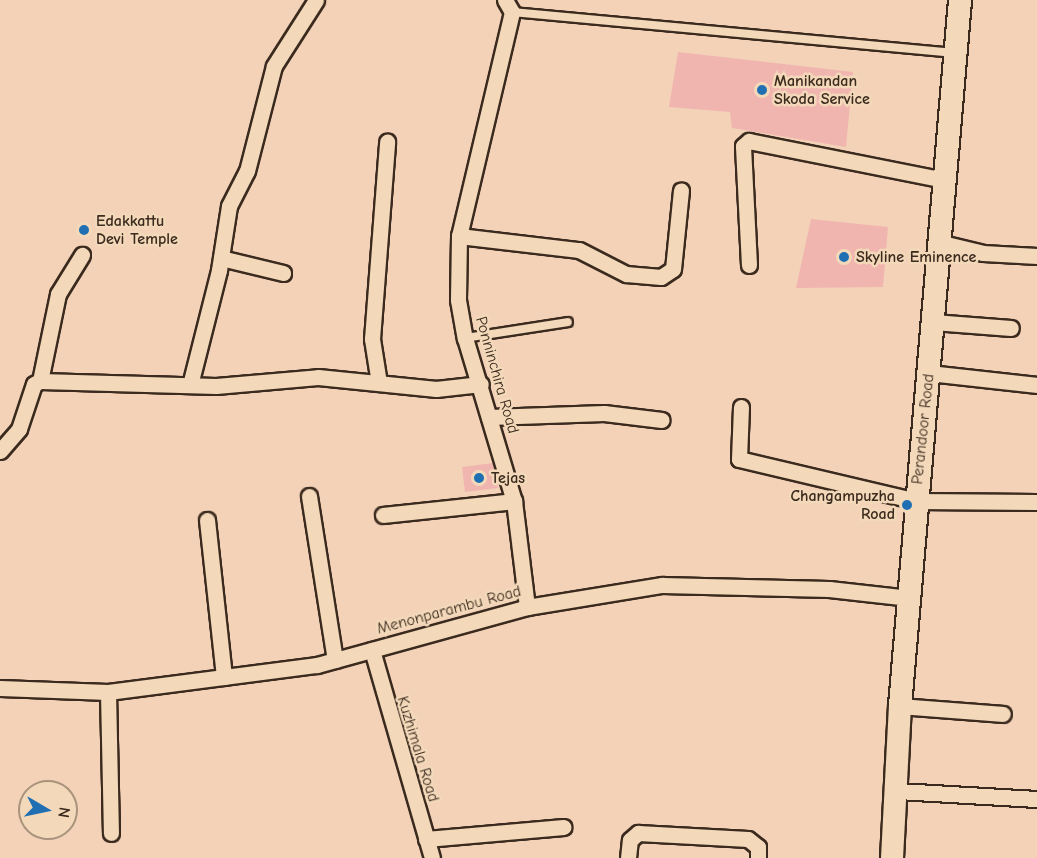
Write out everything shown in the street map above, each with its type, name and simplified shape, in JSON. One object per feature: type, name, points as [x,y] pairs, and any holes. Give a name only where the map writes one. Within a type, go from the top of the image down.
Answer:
[{"type":"main road","name":"Perandoor Road","points":[[892,858],[898,791],[900,706],[916,501],[929,373],[953,53],[960,0]]},
{"type":"street","points":[[190,385],[220,258],[229,206],[247,171],[274,66],[316,0]]},
{"type":"street","name":"Ponninchira Road","points":[[508,6],[459,236],[458,300],[465,338],[514,501],[527,607]]},
{"type":"street","points":[[749,265],[743,146],[749,141],[944,180]]},
{"type":"street","points":[[379,383],[372,339],[387,142]]},
{"type":"street","points":[[459,236],[579,250],[626,274],[661,277],[673,269],[681,190]]},
{"type":"street","points":[[938,242],[982,253],[1037,256]]},
{"type":"street","points":[[40,381],[58,294],[82,255]]},
{"type":"street","points":[[220,258],[283,273]]},
{"type":"street","points":[[933,322],[1011,328]]},
{"type":"street","points":[[929,373],[1037,385]]},
{"type":"street","points":[[0,451],[19,429],[34,384],[40,381],[190,385],[318,377],[436,389],[480,384]]},
{"type":"street","points":[[741,407],[739,459],[916,501],[1037,502]]},
{"type":"street","points":[[489,417],[604,413],[662,420]]},
{"type":"street","points":[[309,496],[335,660]]},
{"type":"street","points":[[383,515],[514,501]]},
{"type":"street","points":[[207,520],[224,677]]},
{"type":"street","name":"Menonparambu Road","points":[[0,688],[108,692],[335,660],[527,607],[662,585],[829,589],[909,598]]},
{"type":"street","name":"Kuzhimala Road","points":[[372,650],[432,858]]},
{"type":"street","points":[[108,692],[111,833]]},
{"type":"street","points":[[900,706],[1003,714]]},
{"type":"street","points":[[898,791],[1037,799]]},
{"type":"street","points":[[426,839],[563,827]]},
{"type":"street","points":[[628,858],[630,840],[638,833],[742,838],[758,847],[758,858]]},
{"type":"lane","points":[[508,6],[953,53]]},
{"type":"lane","points":[[465,338],[568,322]]},
{"type":"building","name":"Manikandan Skoda Service","points":[[678,52],[853,72],[846,147],[732,128],[730,112],[669,107]]},
{"type":"building","name":"Skyline Eminence","points":[[811,219],[888,227],[883,287],[796,288]]},
{"type":"building","name":"Tejas","points":[[493,463],[498,488],[465,492],[462,467]]},
{"type":"place","name":"Manikandan Skoda Service","points":[[762,90]]},
{"type":"place","name":"Edakkattu Devi Temple","points":[[84,230]]},
{"type":"place","name":"Skyline Eminence","points":[[844,257]]},
{"type":"place","name":"Tejas","points":[[479,478]]},
{"type":"place","name":"Changampuzha Road","points":[[907,505]]}]
